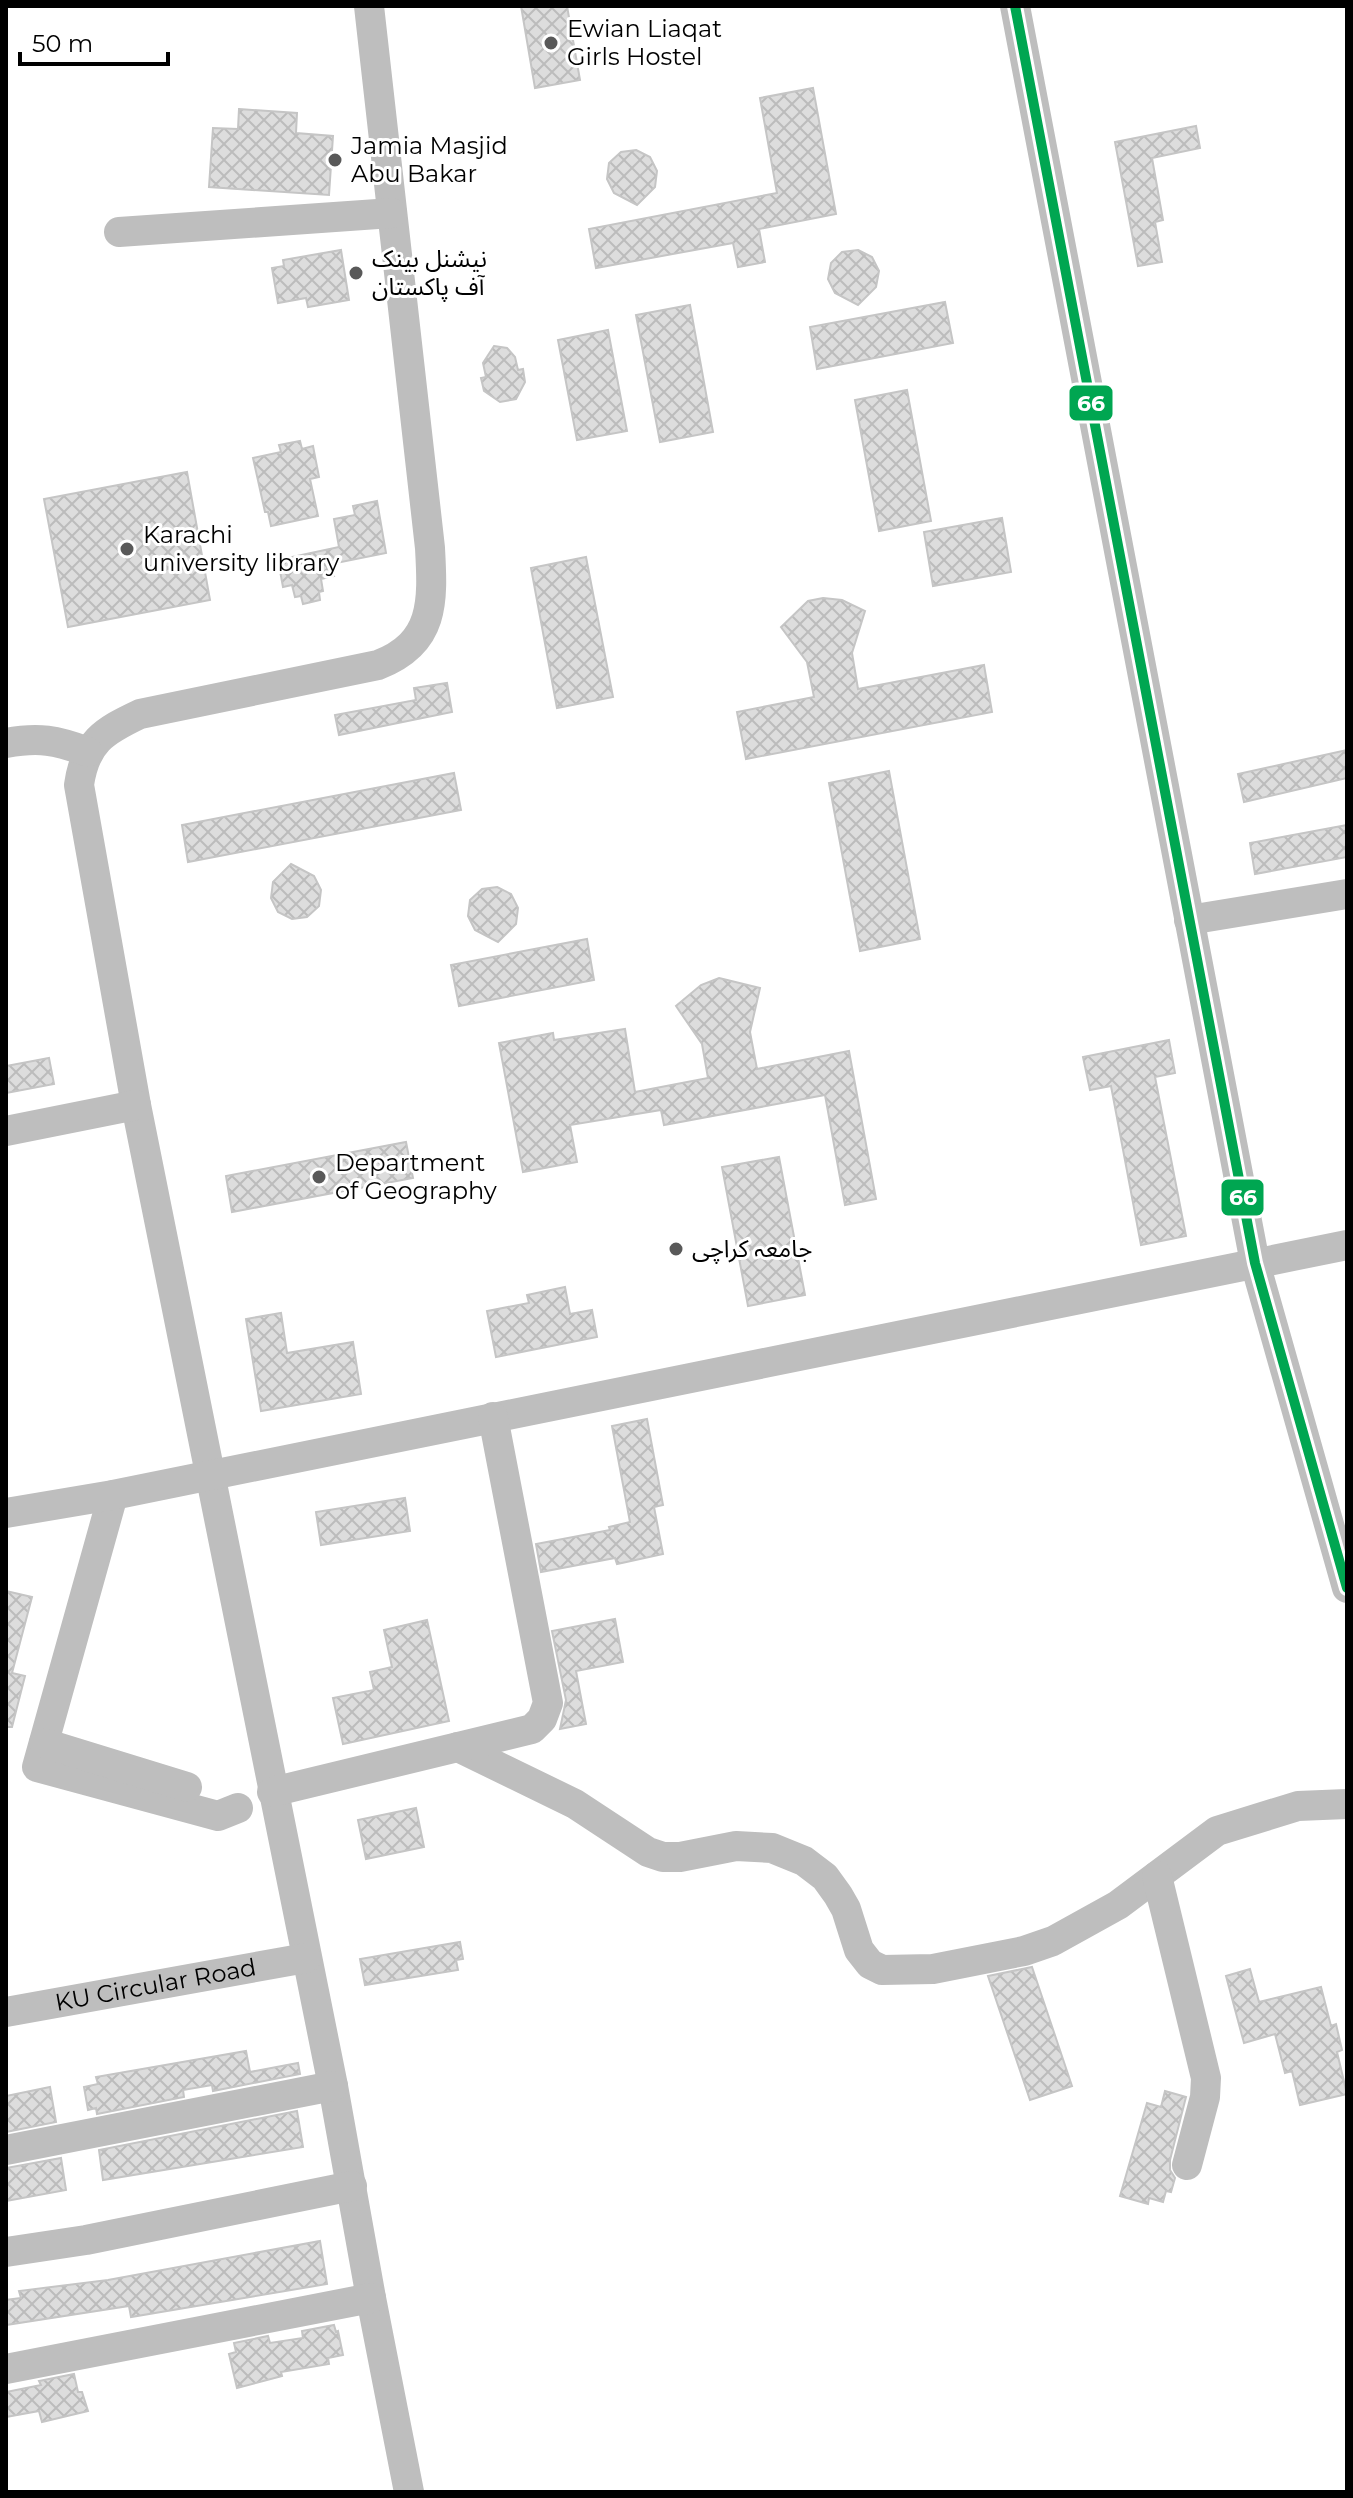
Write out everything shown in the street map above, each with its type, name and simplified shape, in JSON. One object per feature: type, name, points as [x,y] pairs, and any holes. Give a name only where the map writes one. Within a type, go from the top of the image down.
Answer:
[{"type":"street","points":[[369,6],[431,560],[430,607],[419,637],[397,658],[378,665],[140,714],[115,726],[97,740],[88,752],[79,785],[136,1105],[333,2086],[409,2492]]},
{"type":"street","points":[[1015,6],[1255,1263],[1347,1588]]},
{"type":"street","points":[[119,232],[392,213]]},
{"type":"street","points":[[6,743],[46,739],[88,752]]},
{"type":"street","points":[[1189,920],[1347,894]]},
{"type":"street","points":[[6,1131],[136,1105]]},
{"type":"street","points":[[6,1513],[113,1495],[1347,1245]]},
{"type":"street","points":[[113,1495],[37,1767],[218,1816],[238,1808],[275,1805],[458,1747],[532,1729],[542,1719],[548,1703],[493,1417]]},
{"type":"street","points":[[458,1747],[575,1804],[656,1855],[680,1857],[736,1846],[772,1848],[804,1861],[825,1877],[838,1895],[846,1909],[859,1950],[870,1964],[882,1970],[933,1969],[1024,1951],[1053,1941],[1118,1905],[1217,1831],[1298,1806],[1347,1804]]},
{"type":"street","points":[[1157,1876],[1206,2078],[1205,2097],[1187,2165]]},
{"type":"street","name":"KU Circular Road","points":[[6,2012],[306,1958]]},
{"type":"street","points":[[6,2150],[333,2086]]},
{"type":"street","points":[[6,2252],[86,2240],[352,2186]]},
{"type":"street","points":[[6,2369],[371,2298]]},
{"type":"building","name":"Ewian Liaqat Girls Hostel","points":[[521,6],[567,6],[580,80],[535,88]]},
{"type":"building","points":[[813,88],[836,214],[759,229],[765,262],[738,267],[733,243],[596,268],[589,229],[777,193],[760,98]]},
{"type":"building","points":[[239,109],[297,113],[296,133],[333,136],[329,195],[209,187],[213,128],[238,129]]},
{"type":"building","points":[[1196,126],[1200,148],[1152,158],[1163,220],[1155,222],[1162,262],[1138,266],[1115,142]]},
{"type":"building","points":[[636,150],[650,157],[657,171],[655,187],[637,205],[614,193],[607,179],[609,163],[621,152]]},
{"type":"building","points":[[341,250],[349,300],[308,307],[306,298],[278,303],[272,268],[284,266],[283,260]]},
{"type":"building","points":[[858,250],[872,257],[879,271],[876,287],[858,305],[835,293],[828,279],[831,263],[842,252]]},
{"type":"building","points":[[945,302],[953,343],[817,369],[810,327]]},
{"type":"building","points":[[690,305],[713,432],[660,442],[636,315]]},
{"type":"building","points":[[608,330],[627,431],[577,440],[558,340]]},
{"type":"building","points":[[494,346],[507,348],[515,357],[518,370],[523,369],[525,382],[516,399],[500,402],[484,391],[481,378],[486,377],[483,363]]},
{"type":"building","points":[[907,390],[931,521],[879,531],[855,400]]},
{"type":"building","points":[[300,441],[302,449],[313,446],[319,477],[310,479],[318,516],[271,526],[253,458],[281,452],[279,445]]},
{"type":"building","name":"Karachi university library","points":[[187,472],[210,600],[68,627],[44,499]]},
{"type":"building","points":[[377,501],[386,553],[331,564],[334,576],[321,579],[323,591],[319,592],[320,600],[303,604],[301,596],[295,597],[292,585],[283,587],[278,560],[339,547],[334,519],[355,515],[353,506]]},
{"type":"building","points":[[1002,518],[1011,572],[933,586],[924,532]]},
{"type":"building","points":[[586,557],[613,697],[557,708],[531,568]]},
{"type":"building","points":[[823,598],[842,600],[865,611],[852,653],[858,689],[984,665],[992,712],[746,759],[737,712],[814,697],[807,662],[781,627],[808,601]]},
{"type":"building","points":[[447,683],[452,712],[339,735],[335,715],[416,700],[414,688]]},
{"type":"building","points":[[1347,750],[1347,778],[1244,802],[1238,774]]},
{"type":"building","points":[[889,771],[920,939],[860,951],[829,783]]},
{"type":"building","points":[[454,773],[461,810],[188,862],[182,825]]},
{"type":"building","points":[[1347,825],[1347,857],[1255,874],[1250,843]]},
{"type":"building","points":[[291,864],[314,876],[321,890],[319,906],[307,917],[292,919],[278,912],[271,898],[273,882]]},
{"type":"building","points":[[497,887],[511,894],[518,908],[516,924],[498,942],[475,930],[468,916],[470,900],[482,889]]},
{"type":"building","points":[[587,939],[594,980],[459,1006],[451,965]]},
{"type":"building","points":[[719,978],[760,988],[750,1032],[757,1069],[849,1051],[876,1199],[845,1205],[825,1095],[664,1125],[661,1110],[570,1125],[577,1162],[523,1172],[499,1043],[553,1033],[554,1040],[625,1029],[635,1092],[708,1078],[702,1044],[676,1006],[701,985]]},
{"type":"building","points":[[1169,1040],[1175,1073],[1155,1077],[1186,1236],[1141,1245],[1111,1086],[1090,1090],[1083,1057]]},
{"type":"building","points":[[49,1058],[54,1084],[6,1093],[6,1066]]},
{"type":"building","name":"Department of Geography","points":[[406,1142],[413,1178],[232,1212],[226,1176]]},
{"type":"building","points":[[779,1157],[805,1295],[748,1306],[722,1167]]},
{"type":"building","points":[[565,1287],[570,1314],[592,1310],[597,1337],[496,1357],[487,1311],[529,1303],[527,1295]]},
{"type":"building","points":[[281,1313],[287,1353],[353,1342],[361,1394],[261,1411],[246,1319]]},
{"type":"building","points":[[647,1419],[663,1505],[654,1507],[663,1554],[617,1564],[615,1558],[541,1572],[536,1544],[610,1530],[609,1527],[630,1522],[612,1426]]},
{"type":"building","points":[[405,1498],[410,1531],[321,1545],[316,1512]]},
{"type":"building","points":[[6,1591],[32,1597],[12,1673],[25,1676],[12,1727],[6,1727]]},
{"type":"building","points":[[615,1619],[623,1662],[576,1671],[586,1724],[560,1729],[566,1700],[552,1631]]},
{"type":"building","points":[[427,1620],[449,1721],[343,1744],[333,1698],[374,1690],[370,1672],[392,1667],[384,1630]]},
{"type":"building","points":[[416,1808],[424,1847],[366,1859],[358,1820]]},
{"type":"building","points":[[460,1942],[463,1959],[456,1960],[458,1970],[365,1985],[360,1959]]},
{"type":"building","points":[[1032,1967],[1072,2086],[1030,2100],[988,1976]]},
{"type":"building","points":[[1250,1969],[1259,2002],[1321,1987],[1331,2026],[1336,2024],[1342,2050],[1337,2052],[1347,2094],[1300,2105],[1292,2071],[1285,2073],[1275,2034],[1244,2043],[1226,1976]]},
{"type":"building","points":[[246,2051],[250,2072],[298,2063],[300,2074],[213,2091],[212,2085],[183,2090],[184,2097],[97,2114],[96,2108],[88,2110],[84,2087],[98,2084],[96,2077]]},
{"type":"building","points":[[50,2087],[56,2122],[6,2132],[6,2096]]},
{"type":"building","points":[[1165,2091],[1186,2097],[1170,2160],[1170,2170],[1175,2178],[1171,2192],[1166,2191],[1163,2202],[1149,2198],[1148,2204],[1120,2196],[1147,2103],[1161,2107]]},
{"type":"building","points":[[297,2111],[303,2147],[103,2180],[99,2150]]},
{"type":"building","points":[[61,2158],[66,2190],[6,2201],[6,2168]]},
{"type":"building","points":[[320,2241],[327,2284],[131,2317],[129,2306],[6,2325],[6,2300],[21,2298],[19,2291],[108,2280]]},
{"type":"building","points":[[334,2325],[343,2355],[328,2358],[329,2364],[281,2372],[282,2376],[237,2388],[229,2354],[236,2352],[234,2343],[268,2336],[270,2343],[303,2338],[302,2331]]},
{"type":"building","points":[[74,2374],[78,2392],[82,2392],[88,2411],[42,2422],[39,2411],[6,2417],[6,2392]]},
{"type":"transit line","name":"66","points":[[1015,6],[1255,1263],[1347,1588]]},
{"type":"place","name":"Ewian Liaqat Girls Hostel","points":[[551,43]]},
{"type":"place","name":"Jamia Masjid Abu Bakar","points":[[335,160]]},
{"type":"place","name":"نیشنل بینک آف پاکستان","points":[[356,273]]},
{"type":"place","name":"Karachi university library","points":[[127,549]]},
{"type":"place","name":"Department of Geography","points":[[319,1177]]},
{"type":"place","name":"جامعہ کراچی","points":[[676,1249]]}]
